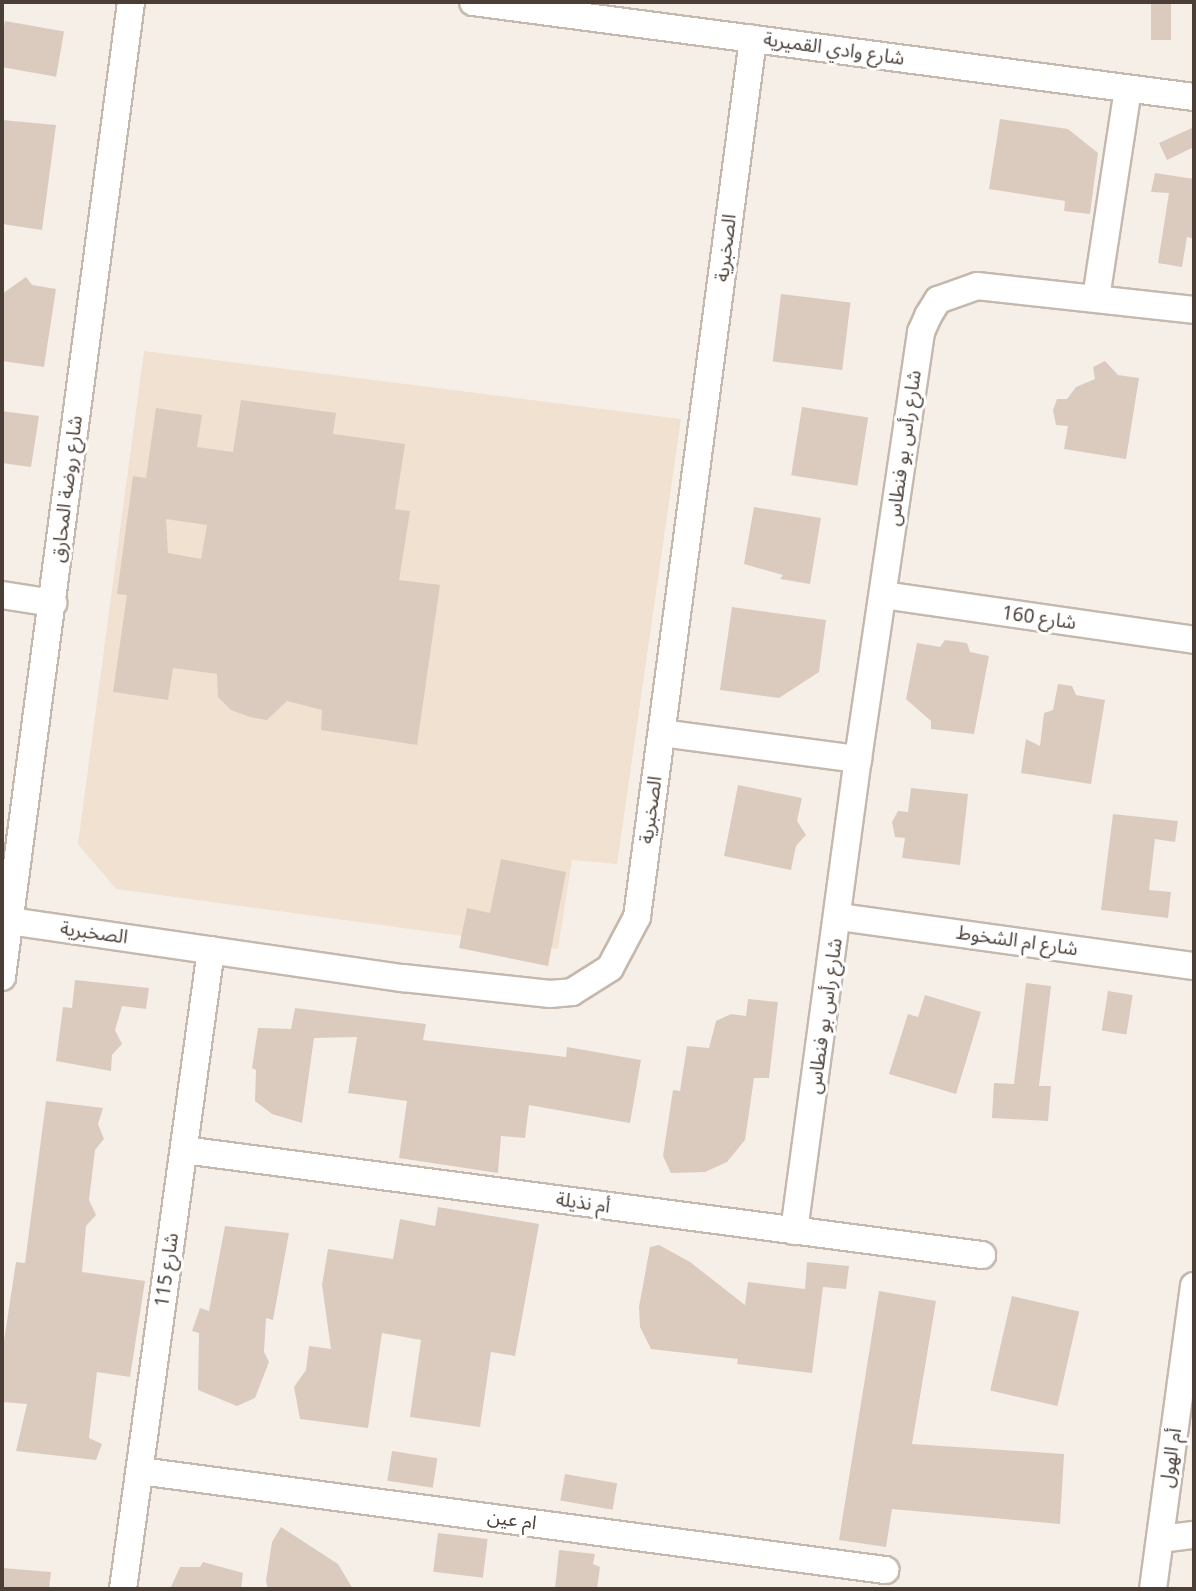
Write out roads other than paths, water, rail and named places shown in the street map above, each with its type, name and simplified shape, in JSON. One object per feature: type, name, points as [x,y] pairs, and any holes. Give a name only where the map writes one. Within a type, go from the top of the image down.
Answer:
[{"type":"street","name":"شارع روضة المحارق","points":[[2,977],[131,2]]},
{"type":"street","name":"شارع وادي القميرية","points":[[479,2],[1194,97]]},
{"type":"street","name":"الصخبرية","points":[[10,921],[550,994],[591,984],[610,968],[637,917],[753,39]]},
{"type":"street","points":[[1096,298],[1128,89]]},
{"type":"street","name":"شارع رأس بو فنطاس","points":[[794,1231],[839,917],[858,759],[921,332],[938,300],[977,286],[1194,310]]},
{"type":"street","points":[[2,595],[52,603]]},
{"type":"street","name":"شارع 160","points":[[883,595],[1194,640]]},
{"type":"street","points":[[662,733],[858,759]]},
{"type":"street","name":"شارع ام الشخوط","points":[[839,917],[1194,966]]},
{"type":"street","name":"شارع 115","points":[[122,1589],[211,950]]},
{"type":"street","name":"أم نذيلة","points":[[184,1150],[982,1255]]},
{"type":"street","name":"أم الهول","points":[[1153,1589],[1194,1286]]},
{"type":"street","name":"ام عين","points":[[140,1471],[885,1570]]},
{"type":"street","points":[[1160,1539],[1194,1535]]}]
